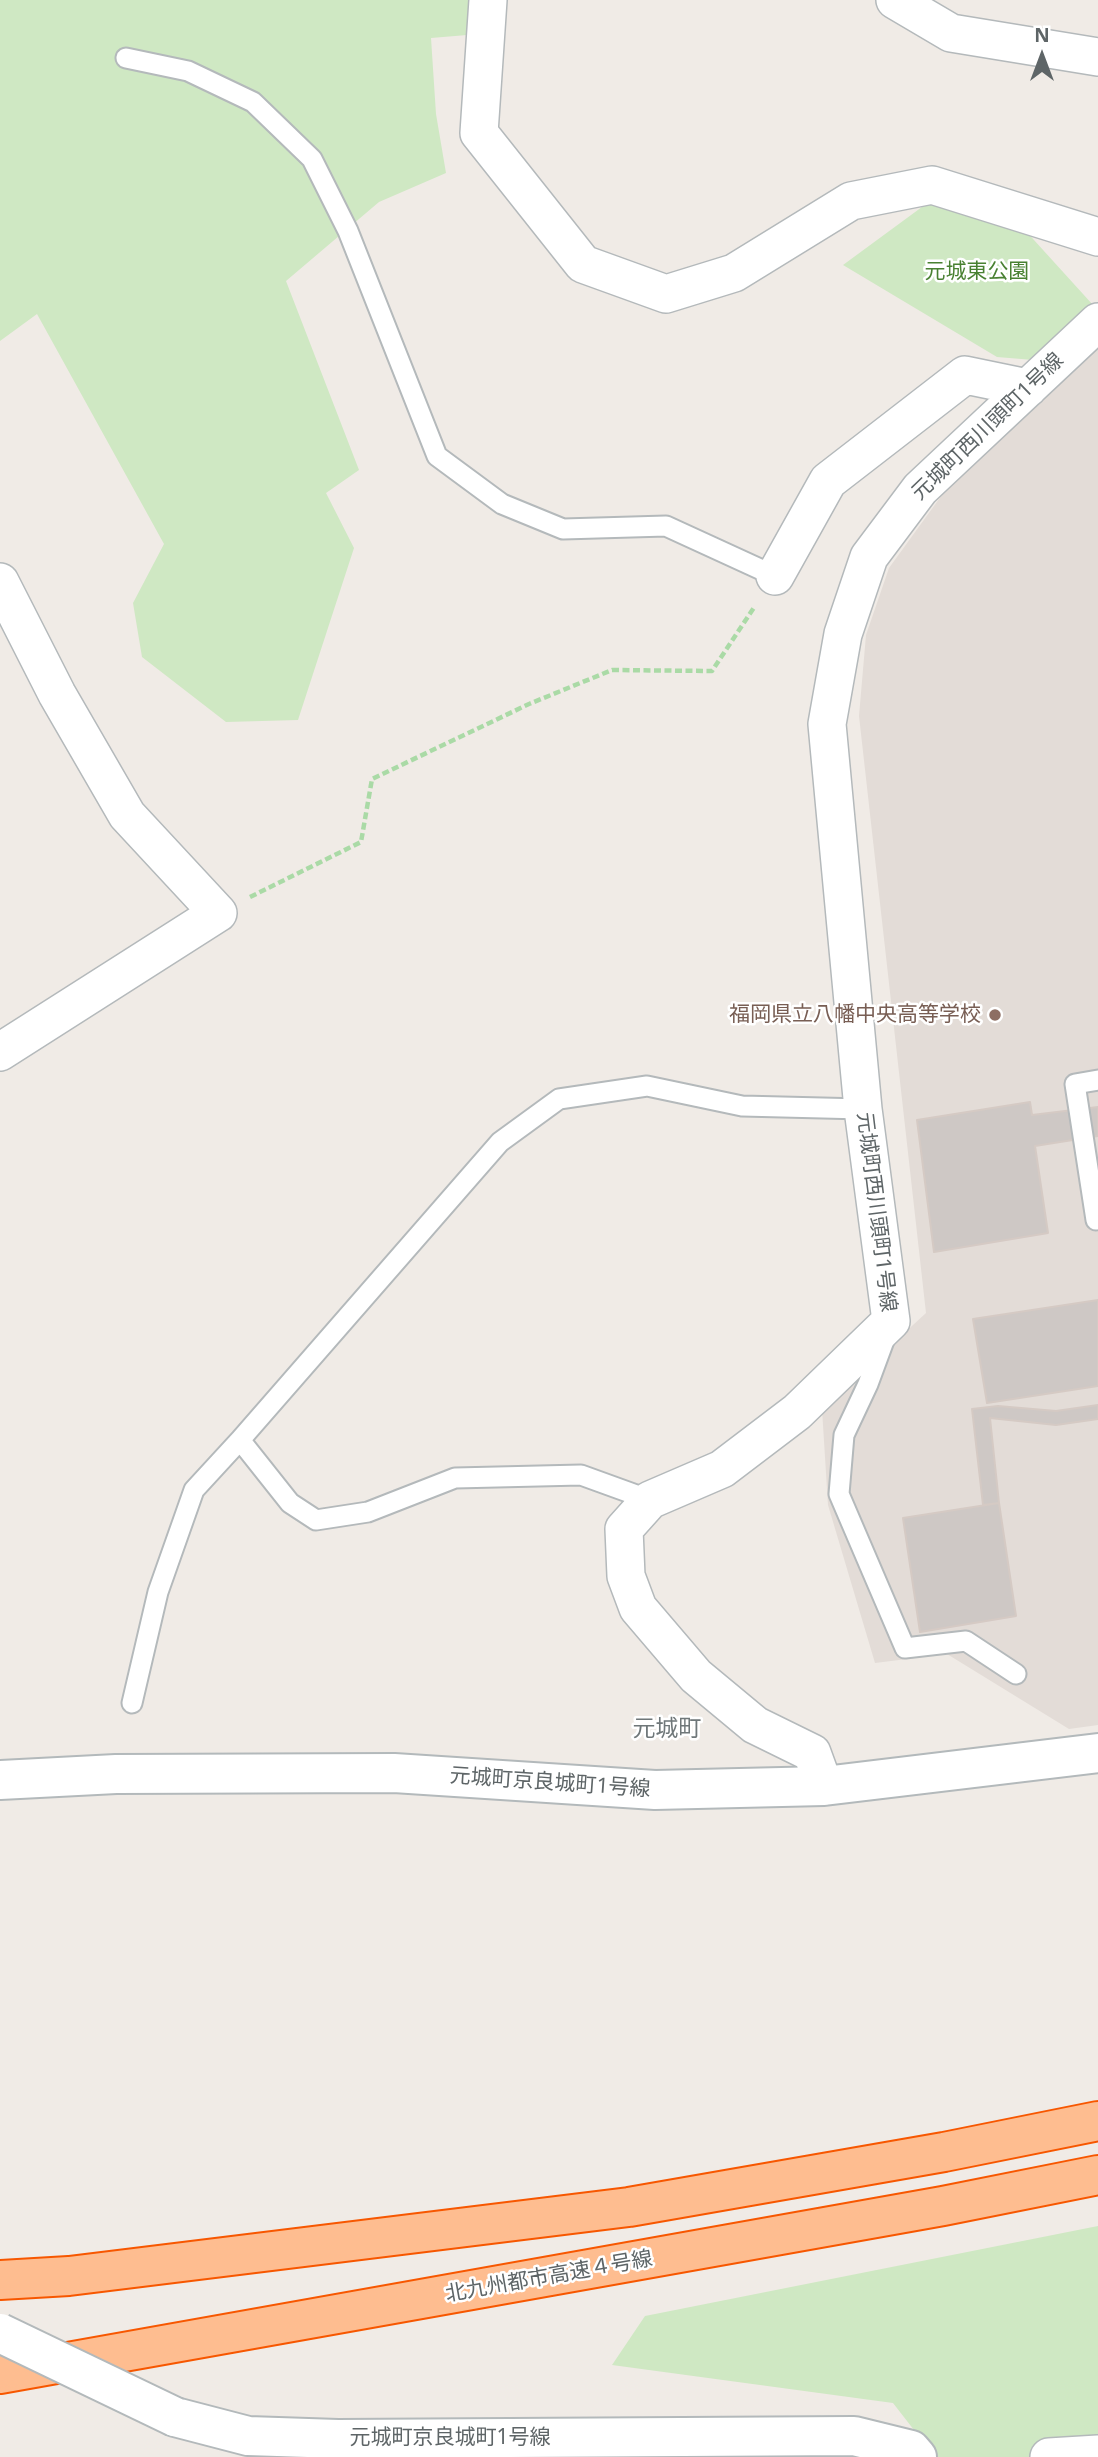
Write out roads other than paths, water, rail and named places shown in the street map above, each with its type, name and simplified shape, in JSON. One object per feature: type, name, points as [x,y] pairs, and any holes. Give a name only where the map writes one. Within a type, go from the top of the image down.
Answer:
[{"type":"highway","points":[[0,2280],[69,2276],[629,2207],[944,2152],[1098,2121]]},
{"type":"highway","name":"北九州都市高速４号線","points":[[0,2374],[1098,2175]]},
{"type":"street","points":[[488,0],[479,133],[583,264],[666,294],[734,273],[851,201],[932,185],[1098,237]]},
{"type":"street","points":[[895,0],[951,33],[1098,57]]},
{"type":"street","name":"元城町西川頭町1号線","points":[[650,1500],[722,1469],[797,1412],[891,1321],[863,1109],[827,724],[843,634],[869,557],[920,489],[1098,322]]},
{"type":"street","points":[[775,576],[828,481],[965,375],[1028,388]]},
{"type":"street","points":[[0,582],[57,694],[127,815],[218,913],[0,1052]]},
{"type":"street","points":[[650,1500],[624,1529],[626,1576],[638,1608],[696,1676],[755,1726],[812,1753],[824,1786]]},
{"type":"street","name":"元城町京良城町1号線","points":[[0,1780],[116,1774],[394,1773],[655,1790],[824,1786],[1098,1753]]},
{"type":"street","name":"元城町京良城町1号線","points":[[0,2333],[175,2417],[248,2435],[338,2439],[854,2435],[911,2450],[917,2457]]},
{"type":"street","points":[[1049,2457],[1098,2454]]},
{"type":"lane","points":[[126,58],[188,71],[253,102],[312,159],[348,231],[437,456],[502,504],[562,529],[666,526],[775,576]]},
{"type":"lane","points":[[1096,1220],[1075,1084],[1098,1080]]},
{"type":"lane","points":[[132,1703],[158,1592],[194,1490],[500,1142],[559,1099],[647,1086],[742,1106],[863,1109]]},
{"type":"lane","points":[[891,1321],[868,1384],[844,1435],[839,1494],[905,1648],[966,1641],[1016,1674]]},
{"type":"lane","points":[[240,1440],[290,1503],[316,1520],[368,1512],[455,1478],[581,1475],[650,1500]]},
{"type":"place","name":"福岡県立八幡中央高等学校","points":[[995,1015]]},
{"type":"district","name":"元城町","points":[[667,1729]]},
{"type":"park label","name":"元城東公園","points":[[977,272]]}]
